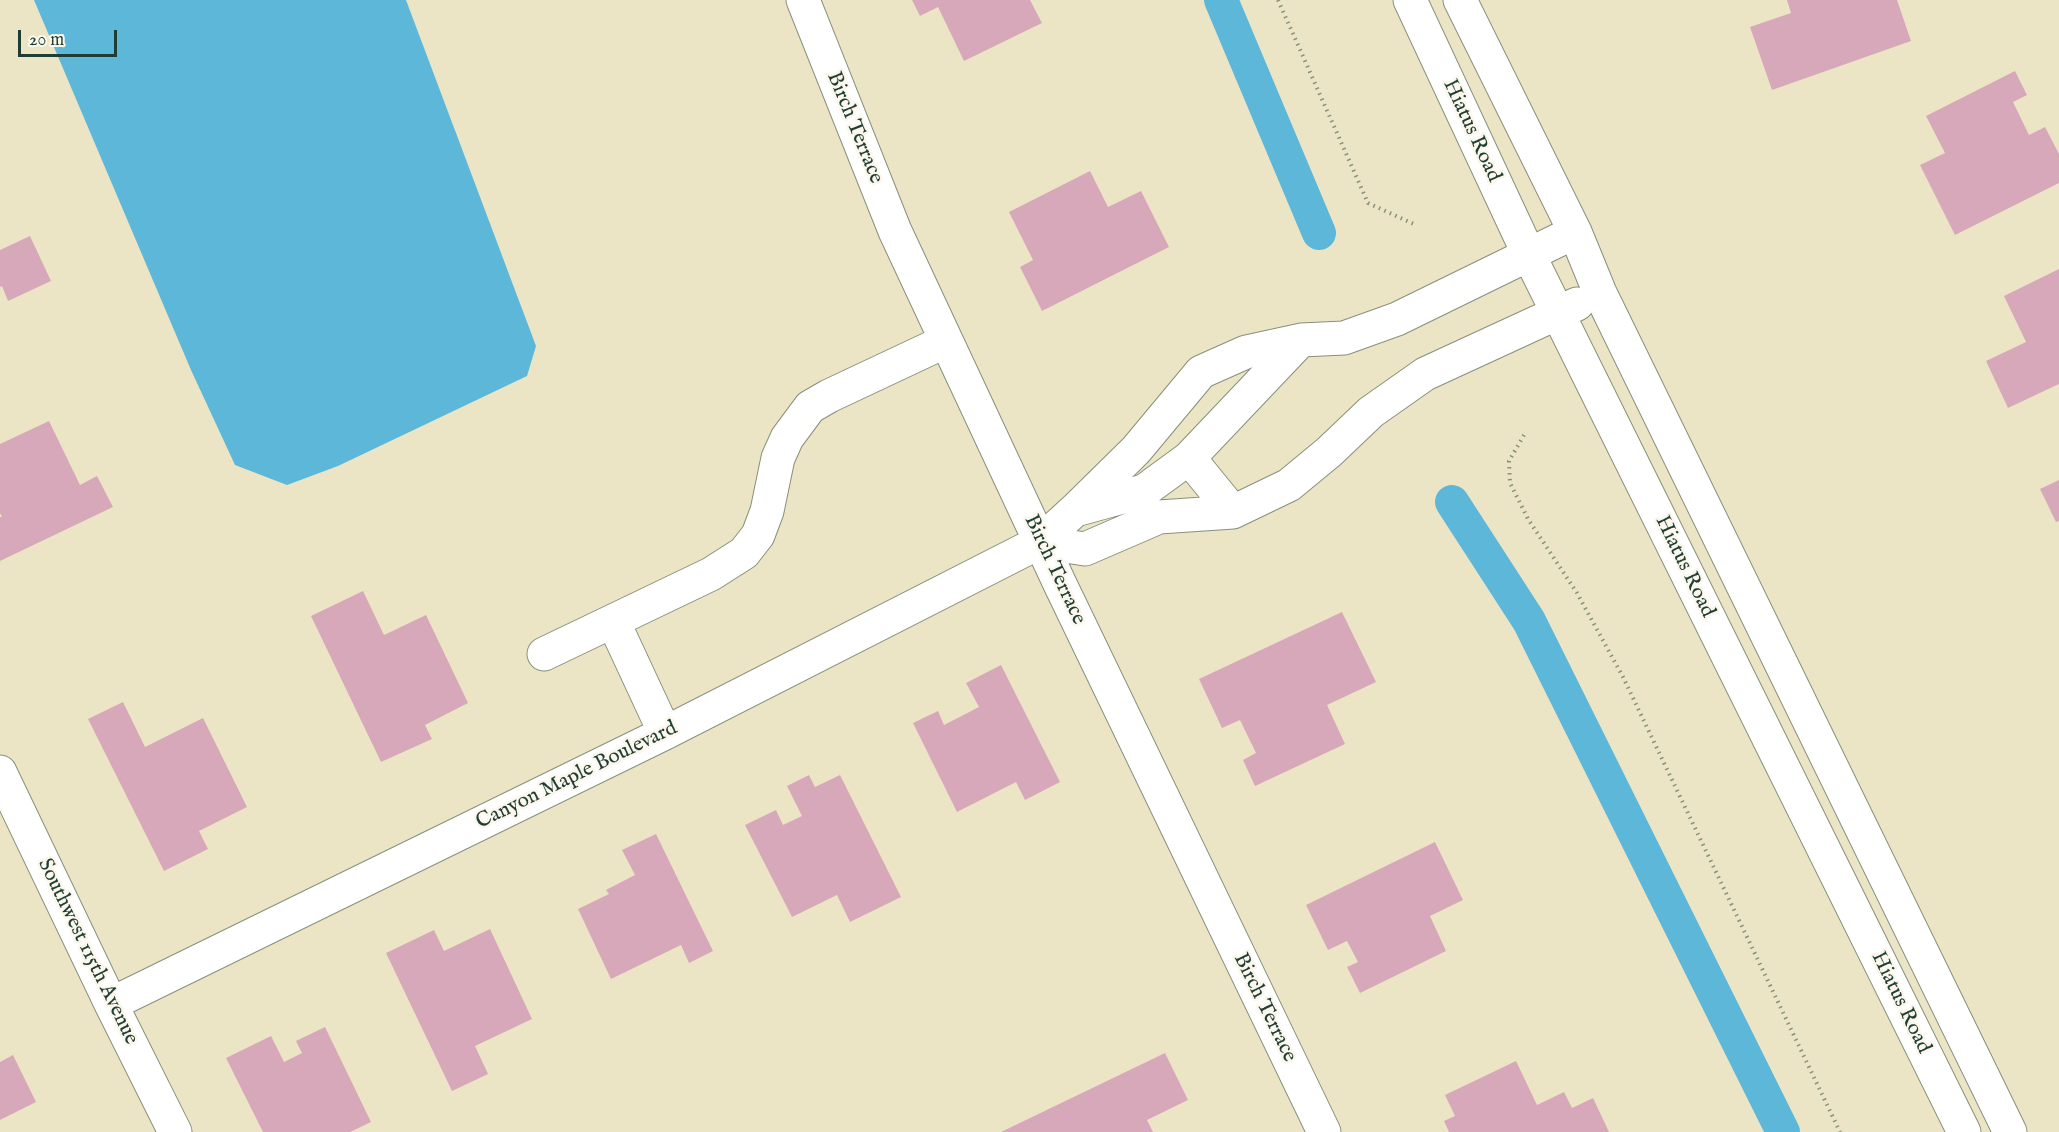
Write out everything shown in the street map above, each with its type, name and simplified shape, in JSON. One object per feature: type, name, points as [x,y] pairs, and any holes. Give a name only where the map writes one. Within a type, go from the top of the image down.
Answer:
[{"type":"street","name":"Birch Terrace","points":[[803,0],[895,231],[1040,542],[1324,1132]]},
{"type":"street","name":"Hiatus Road","points":[[1410,0],[1529,255],[1964,1132]]},
{"type":"street","name":"Hiatus Road","points":[[1460,0],[1575,232],[1600,292],[2010,1132]]},
{"type":"street","name":"Canyon Maple Boulevard","points":[[111,1004],[665,733],[1040,542],[1136,450],[1201,372],[1246,352],[1301,340],[1344,338],[1397,320],[1575,232]]},
{"type":"street","points":[[1040,542],[1085,549],[1160,517],[1233,512],[1288,485],[1329,452],[1371,412],[1425,374],[1600,292]]},
{"type":"street","name":"Canyon Maple Boulevard","points":[[1076,509],[1144,491],[1189,458],[1301,340]]},
{"type":"street","points":[[544,654],[711,574],[744,553],[758,535],[767,511],[778,458],[787,438],[810,407],[946,341]]},
{"type":"street","points":[[1189,458],[1233,512]]},
{"type":"street","points":[[613,621],[665,733]]},
{"type":"street","name":"Southwest 115th Avenue","points":[[0,772],[175,1132]]},
{"type":"path","points":[[1278,0],[1368,203],[1416,225]]},
{"type":"path","points":[[1524,435],[1509,461],[1510,483],[1528,519],[1577,593],[1623,676],[1840,1132]]},
{"type":"water","points":[[34,0],[406,0],[536,346],[527,376],[338,466],[287,485],[235,465],[191,370]]},
{"type":"building","points":[[912,0],[1030,0],[1042,23],[964,61],[938,7],[920,16]]},
{"type":"building","points":[[1787,0],[1897,0],[1911,41],[1772,90],[1750,27],[1791,13]]},
{"type":"building","points":[[2015,71],[2027,95],[2013,102],[2029,135],[2045,127],[2059,154],[2059,183],[1955,235],[1920,165],[1945,153],[1926,116]]},
{"type":"building","points":[[1090,171],[1108,207],[1141,191],[1169,247],[1042,311],[1020,267],[1033,260],[1009,212]]},
{"type":"building","points":[[30,236],[51,281],[8,301],[2,286],[0,287],[0,250]]},
{"type":"building","points":[[2059,269],[2059,384],[2008,408],[1986,361],[2026,342],[2004,296]]},
{"type":"building","points":[[49,421],[80,485],[97,476],[113,507],[0,561],[0,517],[2,517],[0,513],[0,444]]},
{"type":"building","points":[[2059,480],[2059,521],[2056,522],[2040,489]]},
{"type":"building","points":[[363,591],[384,635],[426,615],[468,703],[425,725],[432,739],[381,762],[311,616]]},
{"type":"building","points":[[1342,612],[1376,682],[1327,705],[1345,744],[1255,786],[1243,760],[1256,753],[1240,720],[1222,728],[1199,679]]},
{"type":"building","points":[[1001,665],[1060,782],[1025,800],[1016,782],[957,812],[913,723],[938,711],[944,725],[979,707],[966,683]]},
{"type":"building","points":[[123,702],[145,747],[203,718],[247,807],[199,831],[208,849],[164,871],[88,719]]},
{"type":"building","points":[[809,775],[815,787],[840,775],[901,897],[850,922],[837,895],[792,917],[745,825],[776,810],[783,825],[802,816],[787,786]]},
{"type":"building","points":[[656,834],[713,951],[689,963],[681,945],[611,979],[578,909],[609,894],[606,890],[635,875],[622,850]]},
{"type":"building","points":[[1435,842],[1463,900],[1430,916],[1446,951],[1360,993],[1347,967],[1358,962],[1347,941],[1328,950],[1306,905]]},
{"type":"building","points":[[490,929],[532,1019],[475,1046],[488,1074],[452,1091],[386,953],[434,930],[444,951]]},
{"type":"building","points":[[325,1027],[371,1122],[350,1132],[263,1132],[226,1058],[271,1036],[284,1062],[302,1053],[296,1041]]},
{"type":"building","points":[[1165,1053],[1188,1100],[1147,1120],[1153,1132],[1001,1132]]},
{"type":"building","points":[[13,1055],[36,1102],[0,1120],[0,1062]]},
{"type":"building","points":[[1516,1061],[1537,1105],[1564,1092],[1572,1108],[1593,1098],[1609,1132],[1449,1132],[1444,1121],[1455,1116],[1445,1095]]},
{"type":"waterway","points":[[1221,0],[1319,233]]},
{"type":"waterway","points":[[1452,502],[1529,621],[1783,1132]]}]
